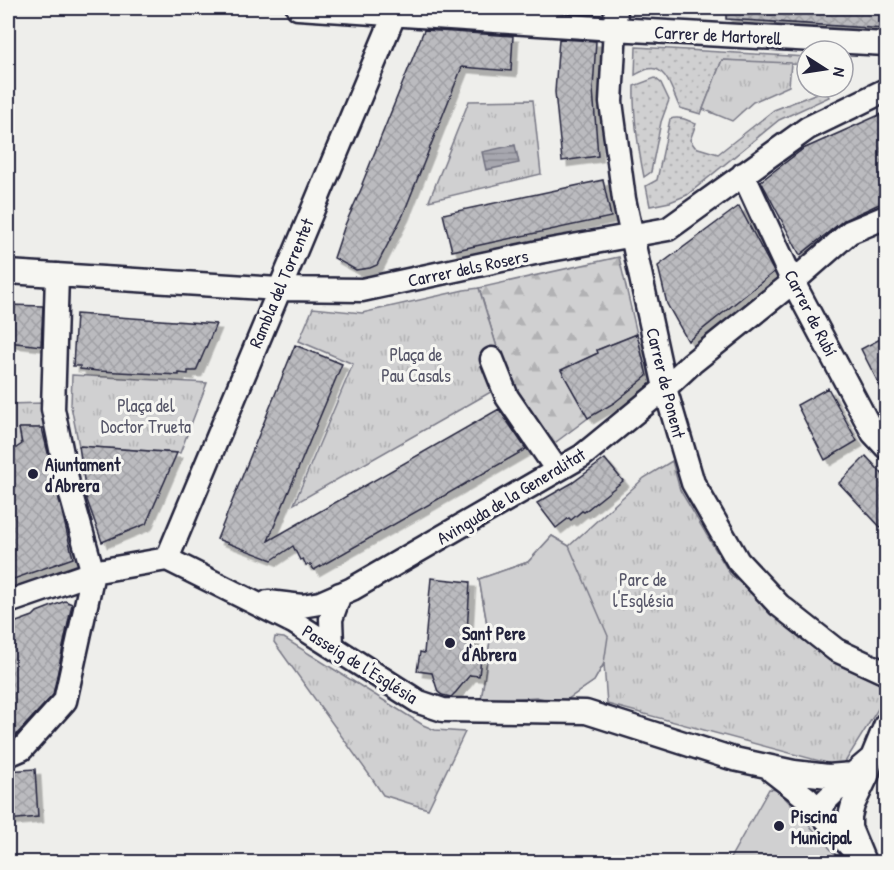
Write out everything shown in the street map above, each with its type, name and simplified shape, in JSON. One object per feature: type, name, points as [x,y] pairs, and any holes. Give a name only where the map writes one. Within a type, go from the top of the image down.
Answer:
[{"type":"street","name":"Carrer de Martorell","points":[[298,8],[615,18],[886,44]]},
{"type":"street","name":"Rambla del Torrentet","points":[[166,560],[395,11]]},
{"type":"street","name":"Carrer de Ponent","points":[[615,18],[611,102],[624,199],[665,388],[693,483],[738,561],[779,605],[836,650],[886,673]]},
{"type":"street","name":"Carrer dels Rosers","points":[[8,272],[278,289],[362,290],[539,252],[668,229],[808,128],[886,90]]},
{"type":"street","name":"Carrer de Rubí","points":[[743,174],[793,282],[873,433],[886,447]]},
{"type":"street","name":"Avinguda de la Generalitat","points":[[250,600],[302,606],[320,603],[352,589],[582,456],[793,282],[850,232],[886,217]]},
{"type":"street","points":[[8,755],[22,749],[65,700],[93,573],[68,484],[53,409],[57,275]]},
{"type":"street","points":[[492,358],[507,398],[557,470]]},
{"type":"street","points":[[8,602],[93,573],[166,560]]},
{"type":"street","name":"Passeig de l'Església","points":[[166,560],[296,623],[419,702],[443,711],[586,712],[734,759],[766,766],[808,799],[864,862]]},
{"type":"street","points":[[332,646],[331,619],[340,594]]},
{"type":"street","points":[[864,862],[850,828],[850,816],[886,724]]},
{"type":"street","points":[[817,809],[872,758]]},
{"type":"street","points":[[766,766],[828,776],[853,774]]},
{"type":"green space","points":[[636,47],[795,56],[795,64],[722,60],[701,114],[680,108],[665,76],[660,71],[648,69],[635,75]]},
{"type":"green space","points":[[722,60],[791,63],[789,86],[753,102],[732,121],[703,109]]},
{"type":"green space","points":[[655,78],[661,83],[669,100],[661,122],[651,172],[644,177],[636,132],[634,86]]},
{"type":"green space","points":[[802,99],[825,99],[779,120],[687,195],[670,202],[650,206],[646,186],[657,180],[670,119],[680,118],[696,124],[690,140],[695,147],[718,154],[774,110]]},
{"type":"green space","points":[[533,100],[541,174],[429,201],[469,101]]},
{"type":"green space","points":[[619,257],[637,334],[597,350],[598,353],[561,370],[588,418],[552,445],[512,382],[499,354],[479,288]]},
{"type":"green space","name":"Plaça de Pau Casals","points":[[479,288],[499,354],[496,389],[294,504],[353,364],[299,341],[313,308],[362,313]]},
{"type":"green space","name":"Plaça del Doctor Trueta","points":[[72,375],[207,383],[180,453],[79,446],[71,406]]},
{"type":"green space","points":[[43,403],[46,428],[19,428],[22,447],[16,448],[11,453],[8,501],[8,404]]},
{"type":"green space","name":"Parc de l'Església","points":[[672,461],[680,490],[730,574],[771,611],[886,682],[886,696],[842,767],[607,704],[604,664],[594,681],[562,703],[536,697],[481,701],[490,641],[479,579],[528,562],[552,536],[569,546],[644,478]]},
{"type":"green space","points":[[552,536],[569,546],[608,636],[604,663],[594,681],[562,703],[536,697],[481,701],[490,641],[479,579],[528,562]]},
{"type":"green space","points":[[275,637],[284,638],[423,725],[435,730],[465,732],[428,809],[383,795],[274,642]]},
{"type":"green space","name":"Piscina Municipal","points":[[769,789],[778,790],[842,862],[728,862]]},
{"type":"shaded area","points":[[515,145],[519,163],[486,170],[482,152]]},
{"type":"building","points":[[726,8],[886,8],[886,29],[726,19]]},
{"type":"building","points":[[424,30],[513,36],[511,71],[462,67],[403,215],[377,265],[356,270],[334,258],[345,225]]},
{"type":"building","points":[[559,39],[596,41],[593,89],[598,156],[562,161],[555,92]]},
{"type":"building","points":[[886,112],[886,201],[844,220],[800,255],[761,181],[803,149]]},
{"type":"building","points":[[603,180],[611,217],[452,251],[443,214]]},
{"type":"building","points":[[739,206],[774,272],[688,341],[667,304],[658,266]]},
{"type":"building","points":[[8,305],[43,306],[41,346],[8,342]]},
{"type":"building","points":[[76,314],[216,324],[196,371],[188,371],[188,374],[179,373],[179,375],[98,371],[73,366]]},
{"type":"building","points":[[637,334],[647,376],[614,403],[588,418],[561,370],[598,353],[597,350]]},
{"type":"building","points":[[886,336],[886,398],[861,349]]},
{"type":"building","points":[[295,345],[342,364],[268,541],[499,409],[526,449],[314,570],[311,565],[306,565],[303,559],[300,560],[293,546],[272,560],[217,539]]},
{"type":"building","points":[[828,388],[857,441],[825,460],[797,405]]},
{"type":"building","points":[[19,428],[42,428],[73,558],[8,581],[10,458],[12,451],[22,444]]},
{"type":"building","points":[[79,446],[177,453],[146,524],[102,542],[87,500]]},
{"type":"building","points":[[866,456],[886,478],[886,533],[839,483]]},
{"type":"building","points":[[605,459],[623,481],[584,512],[582,511],[571,520],[569,518],[556,528],[537,503],[572,483]]},
{"type":"building","name":"Sant Pere d'Abrera","points":[[431,578],[470,582],[467,633],[474,633],[474,657],[481,658],[479,676],[470,675],[451,697],[438,692],[432,673],[417,671],[420,652],[424,653]]},
{"type":"building","points":[[65,601],[72,604],[53,695],[16,735],[8,734],[8,625]]},
{"type":"building","points":[[35,769],[38,817],[8,820],[8,771]]},
{"type":"place","name":"Ajuntament d'Abrera","points":[[33,474]]},
{"type":"place","name":"Sant Pere d'Abrera","points":[[450,643]]},
{"type":"place","name":"Piscina Municipal","points":[[779,826]]}]
